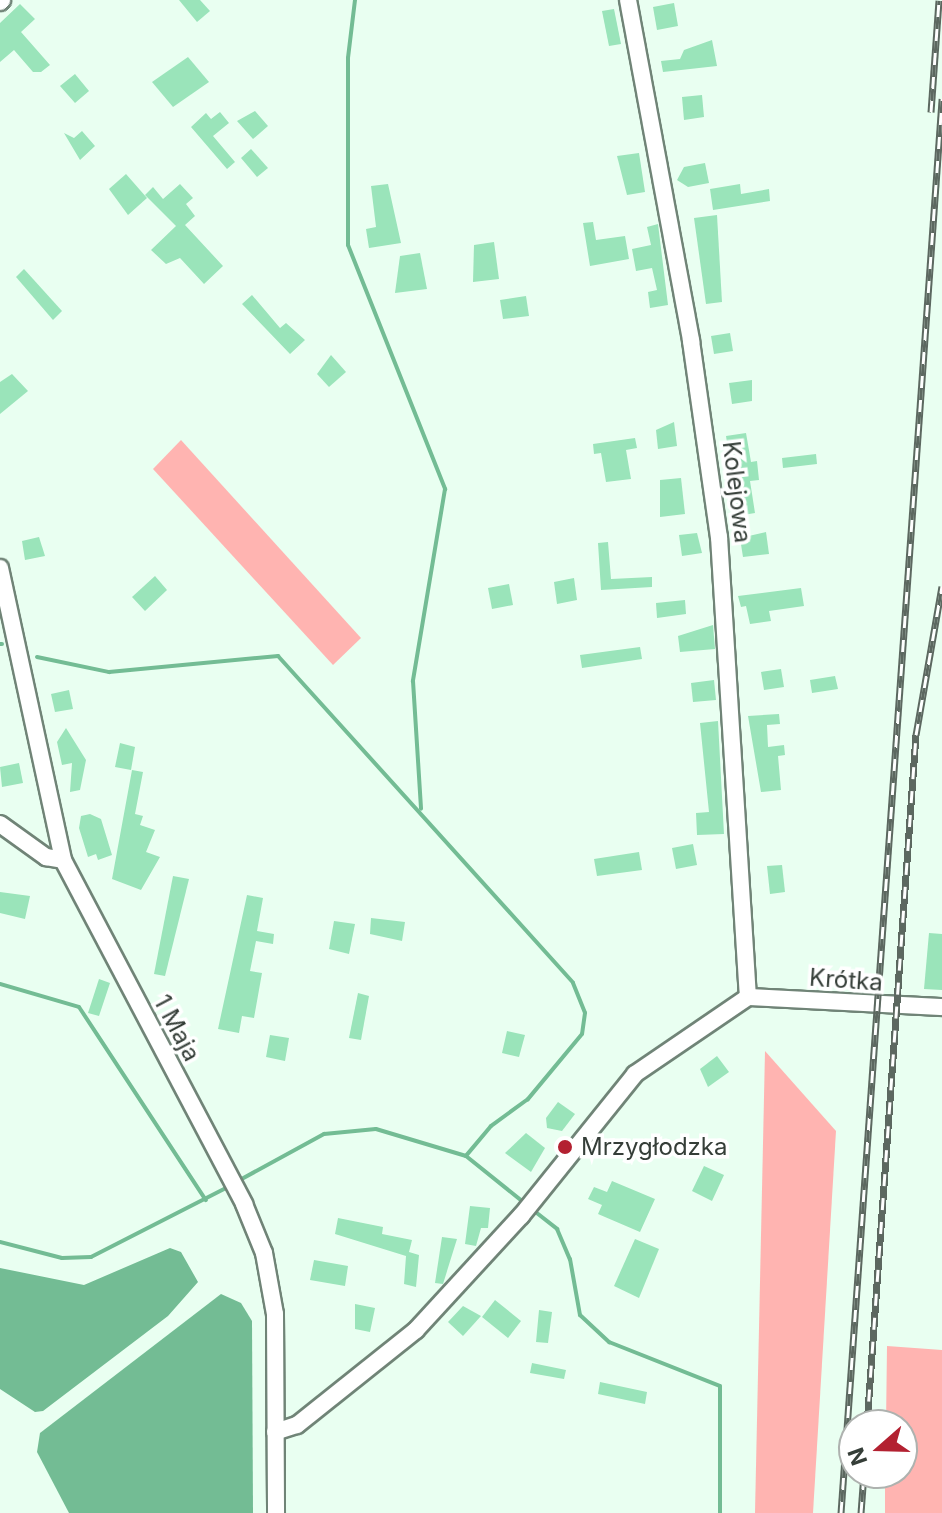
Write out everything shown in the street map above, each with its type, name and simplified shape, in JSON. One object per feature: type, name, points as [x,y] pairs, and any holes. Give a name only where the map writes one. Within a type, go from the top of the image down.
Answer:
[{"type":"street","name":"Kolejowa","points":[[628,0],[691,341],[719,537],[748,997]]},
{"type":"street","name":"1 Maja","points":[[0,568],[63,860],[244,1204],[273,1294],[276,1513]]},
{"type":"street","points":[[0,824],[46,857],[63,860]]},
{"type":"street","name":"Krótka","points":[[748,997],[942,1007]]},
{"type":"street","points":[[275,1432],[297,1425],[406,1339],[521,1216],[635,1074],[748,997]]},
{"type":"shaded area","points":[[181,440],[361,638],[333,665],[153,469]]},
{"type":"shaded area","points":[[765,1051],[836,1131],[813,1513],[755,1513]]},
{"type":"shaded area","points":[[170,1248],[181,1252],[198,1282],[168,1316],[43,1411],[35,1412],[0,1389],[0,1268],[84,1285]]},
{"type":"shaded area","points":[[221,1294],[241,1303],[252,1321],[253,1513],[69,1513],[37,1452],[40,1433]]},
{"type":"shaded area","points":[[887,1346],[942,1350],[942,1513],[885,1513],[885,1489],[918,1489],[918,1409],[886,1409]]},
{"type":"building","points":[[179,0],[200,0],[210,11],[197,22]]},
{"type":"building","points":[[674,3],[678,26],[657,30],[653,7]]},
{"type":"building","points":[[20,4],[35,19],[21,32],[50,65],[41,72],[33,72],[14,50],[0,62],[0,23]]},
{"type":"building","points":[[614,9],[621,44],[609,46],[602,11]]},
{"type":"building","points":[[712,40],[717,66],[663,72],[661,61],[680,59],[684,50]]},
{"type":"building","points":[[188,57],[209,82],[173,107],[152,82]]},
{"type":"building","points":[[75,74],[89,91],[75,103],[60,86]]},
{"type":"building","points":[[702,95],[704,117],[684,120],[682,97]]},
{"type":"building","points":[[255,111],[268,126],[253,139],[237,121]]},
{"type":"building","points":[[220,112],[229,123],[213,136],[235,162],[227,169],[191,127],[206,113],[211,119]]},
{"type":"building","points":[[82,131],[95,146],[80,160],[64,133],[74,138]]},
{"type":"building","points":[[251,149],[268,168],[257,177],[241,158]]},
{"type":"building","points":[[639,153],[645,192],[627,195],[617,156]]},
{"type":"building","points":[[705,163],[709,183],[688,187],[677,180],[684,167]]},
{"type":"building","points":[[126,174],[147,198],[128,215],[109,189]]},
{"type":"building","points":[[180,184],[193,198],[186,204],[195,216],[185,225],[223,266],[204,284],[180,258],[166,264],[151,250],[176,226],[145,195],[153,187],[163,199]]},
{"type":"building","points":[[388,184],[401,243],[369,248],[366,229],[376,227],[371,186]]},
{"type":"building","points":[[740,184],[741,194],[769,189],[770,201],[713,210],[710,189]]},
{"type":"building","points":[[717,215],[722,302],[706,304],[694,218]]},
{"type":"building","points":[[593,222],[596,240],[625,236],[629,259],[590,266],[583,223]]},
{"type":"building","points":[[658,224],[668,305],[650,308],[648,292],[657,290],[652,268],[636,271],[632,249],[651,245],[647,227]]},
{"type":"building","points":[[494,242],[499,279],[473,282],[474,245]]},
{"type":"building","points":[[420,253],[427,289],[395,293],[400,256]]},
{"type":"building","points":[[24,269],[62,311],[53,320],[16,277]]},
{"type":"building","points":[[252,295],[280,328],[286,323],[305,340],[290,354],[242,304]]},
{"type":"building","points":[[526,296],[529,316],[503,319],[500,300]]},
{"type":"building","points":[[730,333],[733,351],[714,354],[711,336]]},
{"type":"building","points":[[331,355],[346,372],[329,387],[317,374]]},
{"type":"building","points":[[12,374],[28,391],[0,414],[0,382]]},
{"type":"building","points":[[752,380],[752,401],[732,404],[729,383]]},
{"type":"building","points":[[674,422],[677,446],[658,449],[656,430]]},
{"type":"building","points":[[746,433],[751,462],[757,461],[759,480],[750,481],[755,513],[737,516],[735,456],[729,456],[726,436]]},
{"type":"building","points":[[635,438],[637,448],[626,450],[631,479],[606,482],[601,453],[594,454],[593,444]]},
{"type":"building","points":[[816,454],[817,464],[783,468],[782,458]]},
{"type":"building","points":[[681,478],[685,514],[660,517],[660,480]]},
{"type":"building","points":[[766,532],[769,554],[743,557],[740,538]]},
{"type":"building","points":[[697,533],[702,553],[682,556],[679,535]]},
{"type":"building","points":[[39,537],[45,556],[25,560],[22,541]]},
{"type":"building","points":[[608,542],[611,579],[652,577],[652,587],[601,590],[598,543]]},
{"type":"building","points":[[155,576],[167,590],[145,611],[132,597]]},
{"type":"building","points":[[574,578],[577,600],[557,604],[554,582]]},
{"type":"building","points":[[509,584],[513,605],[492,609],[488,588]]},
{"type":"building","points":[[801,588],[804,606],[769,611],[771,621],[750,624],[746,606],[741,607],[738,596]]},
{"type":"building","points":[[685,600],[686,614],[657,618],[656,603]]},
{"type":"building","points":[[713,625],[715,649],[680,652],[678,636]]},
{"type":"building","points":[[640,647],[642,659],[582,668],[580,655]]},
{"type":"building","points":[[781,669],[784,687],[764,690],[761,672]]},
{"type":"building","points":[[835,676],[838,689],[812,693],[810,680]]},
{"type":"building","points":[[714,680],[716,700],[693,702],[691,683]]},
{"type":"building","points":[[69,690],[73,709],[55,712],[51,694]]},
{"type":"building","points":[[779,714],[780,724],[767,725],[768,747],[784,745],[785,755],[778,756],[781,790],[761,792],[748,716]]},
{"type":"building","points":[[718,721],[724,834],[697,835],[696,813],[709,812],[700,723]]},
{"type":"building","points":[[66,728],[86,760],[80,790],[70,792],[72,763],[62,765],[57,742]]},
{"type":"building","points":[[120,743],[135,747],[131,770],[115,767]]},
{"type":"building","points":[[19,763],[23,783],[2,787],[0,767]]},
{"type":"building","points":[[132,770],[143,772],[135,814],[143,816],[140,825],[155,830],[146,852],[160,857],[141,890],[112,879]]},
{"type":"building","points":[[90,814],[101,819],[112,855],[98,860],[96,854],[88,857],[79,828],[81,816]]},
{"type":"building","points":[[693,844],[697,865],[676,869],[672,848]]},
{"type":"building","points":[[639,852],[642,870],[597,876],[594,859]]},
{"type":"building","points":[[782,865],[785,892],[770,894],[767,866]]},
{"type":"building","points":[[173,876],[189,879],[165,976],[154,974]]},
{"type":"building","points":[[0,892],[30,896],[25,919],[0,913]]},
{"type":"building","points":[[247,895],[263,898],[257,931],[274,934],[273,944],[256,941],[250,971],[262,973],[254,1018],[242,1016],[239,1033],[218,1029]]},
{"type":"building","points":[[371,918],[405,922],[402,941],[370,934]]},
{"type":"building","points":[[334,921],[355,924],[349,954],[329,949]]},
{"type":"building","points":[[929,933],[942,934],[942,990],[924,989]]},
{"type":"building","points":[[99,979],[110,983],[99,1016],[88,1013]]},
{"type":"building","points":[[358,993],[369,996],[361,1040],[349,1038]]},
{"type":"building","points":[[507,1031],[525,1035],[519,1057],[502,1053]]},
{"type":"building","points":[[270,1035],[289,1038],[285,1061],[266,1057]]},
{"type":"building","points":[[717,1056],[729,1072],[708,1087],[700,1069]]},
{"type":"building","points":[[558,1102],[575,1114],[562,1131],[547,1128],[546,1118]]},
{"type":"building","points":[[526,1133],[545,1148],[531,1172],[505,1153]]},
{"type":"building","points":[[704,1166],[724,1175],[712,1201],[692,1191]]},
{"type":"building","points":[[612,1181],[655,1199],[640,1232],[598,1214],[602,1205],[588,1199],[594,1187],[607,1192]]},
{"type":"building","points":[[470,1206],[490,1208],[488,1228],[481,1228],[476,1246],[465,1244]]},
{"type":"building","points":[[338,1218],[383,1227],[382,1234],[412,1240],[409,1252],[419,1255],[416,1287],[404,1284],[406,1256],[335,1234]]},
{"type":"building","points":[[442,1237],[457,1239],[443,1284],[435,1283]]},
{"type":"building","points":[[635,1239],[659,1249],[639,1298],[614,1286]]},
{"type":"building","points":[[314,1260],[348,1266],[345,1286],[310,1280]]},
{"type":"building","points":[[495,1300],[521,1321],[508,1338],[482,1317]]},
{"type":"building","points":[[355,1304],[375,1308],[370,1332],[355,1329]]},
{"type":"building","points":[[463,1306],[481,1316],[463,1336],[448,1322]]},
{"type":"building","points":[[539,1310],[552,1312],[548,1343],[536,1342]]},
{"type":"building","points":[[532,1363],[566,1370],[564,1379],[530,1373]]},
{"type":"building","points":[[600,1382],[647,1392],[645,1404],[598,1394]]},
{"type":"waterway","points":[[355,0],[348,58],[348,245],[445,489],[413,681],[421,809]]},
{"type":"waterway","points":[[37,657],[109,672],[278,656],[573,983],[585,1013],[582,1034],[528,1099],[491,1126],[466,1156]]},
{"type":"waterway","points":[[0,984],[79,1007],[206,1200]]},
{"type":"waterway","points":[[238,1181],[324,1134],[376,1129],[466,1156],[527,1205]]},
{"type":"waterway","points":[[0,1242],[62,1258],[91,1257],[230,1186]]},
{"type":"waterway","points":[[533,1210],[557,1229],[570,1259],[580,1315],[609,1342],[720,1386],[720,1513]]},
{"type":"railway","points":[[931,112],[939,0]]},
{"type":"railway","points":[[841,1513],[942,99]]},
{"type":"railway","points":[[868,1409],[916,735],[942,586]]},
{"type":"railway","points":[[861,1513],[863,1489]]},
{"type":"place","name":"Mrzygłodzka","points":[[565,1147]]}]
